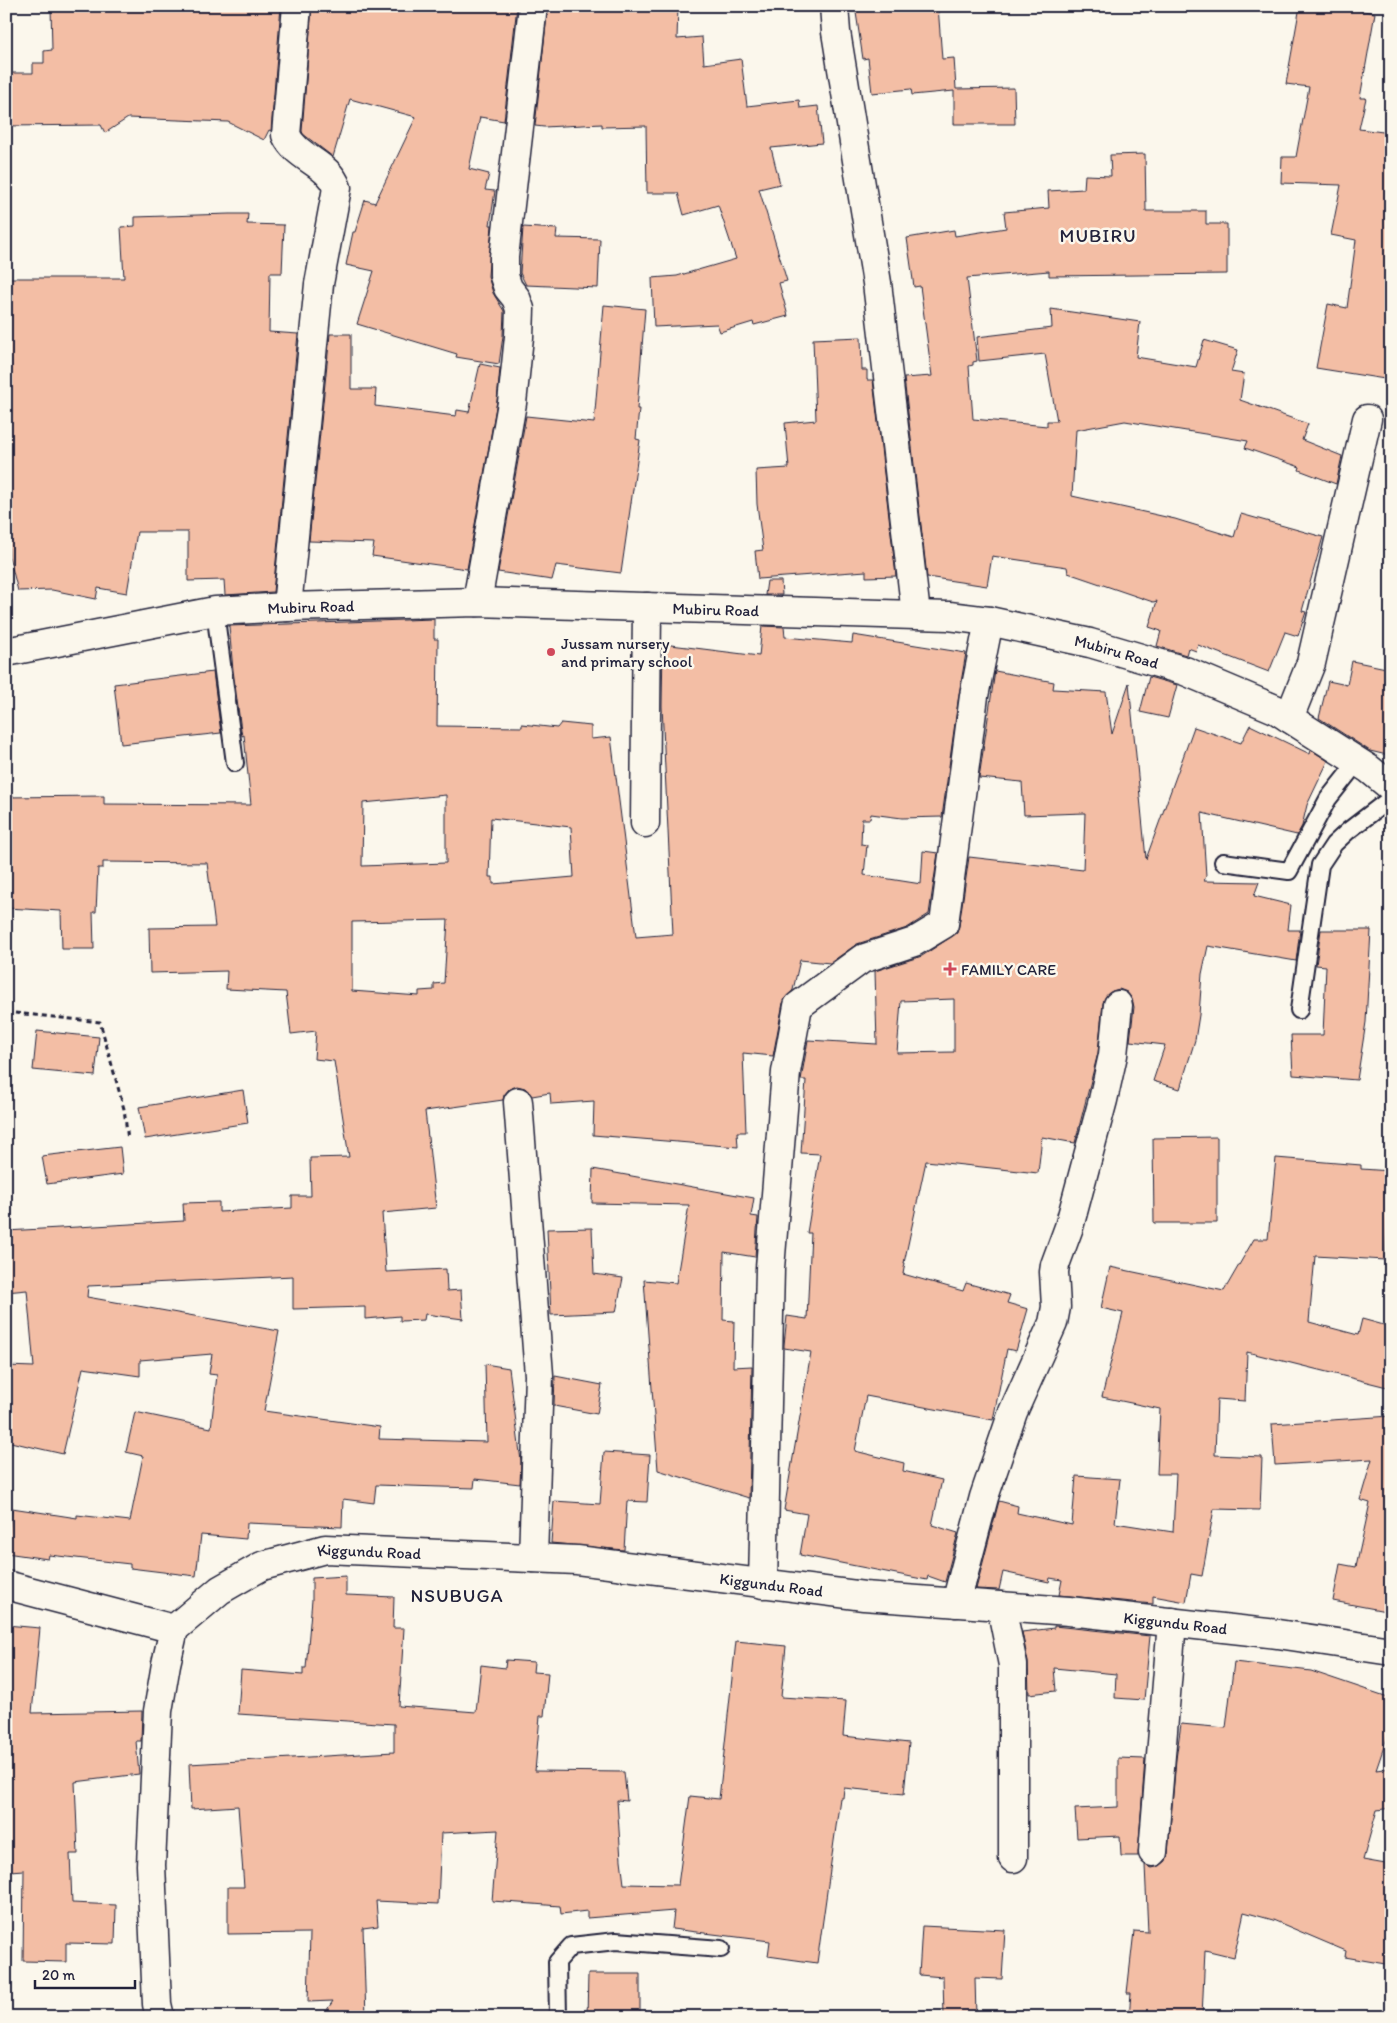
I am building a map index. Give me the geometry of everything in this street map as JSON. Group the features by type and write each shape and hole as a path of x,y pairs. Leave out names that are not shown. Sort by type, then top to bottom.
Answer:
{"street":[{"path":"287,606 319,284 337,188 334,179 292,145 286,135 297,6"},
{"path":"477,602 512,403 519,336 520,309 516,298 508,288 504,276 504,257 533,6"},
{"path":"834,6 836,32 877,283 916,614"},
{"path":"1289,718 1310,662 1367,418"},
{"name":"Mubiru Road","path":"6,652 215,612 287,606 477,602 916,614 989,621 1090,643 1185,671 1275,709 1358,761 1391,787"},
{"path":"645,823 647,607"},
{"path":"763,1584 770,1268 786,1072 798,1006 862,959 914,942 944,924 974,696 989,621"},
{"path":"956,1603 984,1497 1012,1412 1053,1323 1056,1307 1054,1272 1069,1226 1103,1100 1113,1055 1118,1005"},
{"path":"518,1102 539,1375 533,1558"},
{"name":"Kiggundu Road","path":"174,1629 220,1590 262,1566 325,1549 577,1560 864,1596 1001,1606 1172,1622 1278,1634 1391,1651"},
{"path":"6,1585 174,1629 158,1711 152,1865 157,2004 160,2017"},
{"path":"1001,1606 1013,1666 1013,1858"},
{"path":"1153,1852 1172,1622"}],"lane":[{"path":"215,612 235,763"},
{"path":"1223,862 1289,871 1328,799 1358,761"},
{"path":"1299,1010 1320,865 1334,844 1391,798"},
{"path":"558,2017 557,1962 570,1946 616,1941 721,1950"}],"path":[{"path":"6,1012 100,1022 124,1110 128,1140"}],"building":[{"path":"51,6 281,6 271,131 269,130 264,140 228,122 128,118 105,133 101,125 6,126 6,73 33,73 33,63 44,63 44,51 52,50"},
{"path":"312,6 517,6 504,121 480,117 469,169 489,174 485,190 495,191 490,225 492,225 488,276 493,293 504,311 499,364 456,357 457,354 357,324 374,271 346,265 353,232 355,232 365,200 375,203 416,117 350,99 333,157 303,134"},
{"path":"548,6 678,6 677,39 702,37 704,64 741,59 747,106 799,100 800,108 818,106 822,143 771,148 780,184 759,189 787,281 779,283 788,316 754,325 753,322 720,332 717,324 654,327 652,278 677,276 736,259 718,205 684,215 678,193 647,193 646,126 602,127 602,124 535,126"},
{"path":"855,6 938,6 942,59 954,58 956,89 1014,88 1015,124 954,124 954,91 912,95 911,89 872,93 868,58 863,59"},
{"path":"1300,6 1336,6 1375,13 1360,98 1366,98 1359,129 1391,133 1391,380 1316,368 1328,304 1347,308 1356,240 1331,235 1341,185 1281,183 1282,157 1296,157 1309,87 1286,84"},
{"path":"1145,154 1146,211 1206,211 1206,224 1227,224 1227,274 1049,276 1049,271 967,278 977,361 969,366 973,419 1047,426 1047,421 1057,421 1045,354 979,361 977,337 1052,328 1051,309 1140,322 1136,357 1196,367 1204,340 1238,350 1231,372 1244,374 1240,400 1308,424 1302,440 1342,456 1336,484 1299,470 1300,467 1245,448 1248,441 1125,421 1076,430 1072,496 1175,519 1234,537 1241,514 1323,537 1302,611 1306,612 1298,636 1285,632 1269,672 1198,645 1196,651 1188,648 1186,655 1157,646 1161,631 1149,627 1157,601 1153,602 1068,573 1067,567 992,556 987,586 927,577 904,378 932,376 920,286 914,287 907,238 954,230 955,236 1006,228 1004,212 1049,208 1048,191 1084,189 1085,175 1111,176 1110,155"},
{"path":"248,214 247,224 284,225 282,273 270,273 269,332 298,334 273,592 225,595 224,580 188,581 188,532 137,532 127,593 98,588 96,599 52,590 18,591 9,556 6,484 6,278 124,278 121,227 135,226 135,217"},
{"path":"523,227 557,229 556,238 600,239 598,288 526,285 520,273"},
{"path":"604,305 645,309 637,409 639,409 636,439 640,440 621,573 556,565 552,580 498,572 526,416 594,423"},
{"path":"330,334 351,334 351,389 376,389 375,406 456,416 457,410 469,412 480,364 500,368 497,401 467,569 372,556 374,543 309,541"},
{"path":"861,337 862,370 867,370 867,380 873,380 896,576 866,577 866,571 758,579 755,551 763,550 757,504 756,470 789,468 785,423 816,420 813,339"},
{"path":"767,581 781,581 782,595 765,595"},
{"path":"434,619 434,639 438,639 437,726 522,727 522,724 557,728 561,723 591,726 591,739 611,737 636,937 673,934 662,706 663,644 759,656 762,626 784,627 785,637 852,643 853,635 966,653 942,817 902,818 871,814 870,819 862,819 861,844 867,845 864,875 921,884 923,851 938,853 929,914 907,928 857,944 830,963 800,960 793,990 783,1003 773,1056 743,1053 746,1132 737,1132 738,1147 593,1135 594,1101 551,1104 550,1093 532,1096 525,1088 517,1086 509,1089 504,1095 503,1100 425,1111 436,1208 382,1213 386,1272 446,1269 447,1291 461,1290 463,1319 425,1314 424,1320 400,1321 400,1316 365,1319 365,1307 293,1309 293,1276 88,1286 87,1297 279,1331 264,1411 380,1427 379,1439 487,1442 485,1364 509,1368 521,1461 520,1484 475,1479 474,1488 376,1485 374,1503 343,1499 342,1527 247,1523 246,1539 201,1535 196,1576 130,1568 130,1564 49,1555 48,1559 6,1553 12,1508 77,1518 77,1515 130,1521 143,1456 126,1452 135,1412 211,1428 217,1375 209,1374 212,1354 140,1360 140,1376 83,1368 63,1454 6,1441 6,1366 34,1367 27,1290 6,1292 6,1231 184,1221 183,1203 219,1202 219,1212 292,1208 292,1196 311,1196 310,1158 349,1157 334,1061 314,1059 316,1031 291,1034 286,992 226,989 227,971 150,973 149,928 215,927 207,863 103,862 103,868 98,868 96,912 93,912 94,949 62,949 61,911 6,908 6,797 104,796 104,804 251,805 244,735 242,736 241,730 229,626","holes":["446,795 446,863 362,866 363,803","491,818 571,827 574,877 493,884 493,877 489,877","448,920 444,983 434,984 434,990 419,991 419,996 352,991 352,922"]},
{"path":"1352,661 1391,669 1391,756 1370,751 1319,718 1328,681 1347,685"},
{"path":"995,671 1054,682 1053,689 1106,692 1112,734 1129,683 1146,859 1194,727 1241,743 1250,725 1310,754 1311,750 1328,761 1307,805 1302,826 1297,835 1202,813 1206,876 1204,881 1259,882 1254,896 1291,905 1288,930 1300,930 1296,961 1208,946 1202,974 1195,1040 1180,1089 1153,1081 1165,1045 1130,1041 1134,1007 1132,999 1127,992 1119,989 1112,991 1106,996 1103,1003 1098,1053 1075,1143 1042,1137 1038,1173 926,1161 903,1274 963,1291 966,1283 1010,1295 1007,1303 1028,1309 1016,1351 1007,1349 993,1420 866,1396 855,1451 904,1463 903,1471 942,1480 932,1525 958,1533 945,1582 928,1576 927,1580 800,1555 807,1514 784,1510 811,1352 784,1348 784,1345 787,1316 807,1319 811,1233 807,1233 820,1154 801,1153 806,1080 801,1080 808,1040 877,1044 875,971 922,956 957,933 969,857 1083,870 1085,813 1024,815 1022,782 979,778","holes":["954,999 954,1052 897,1053 901,1001"]},
{"path":"213,672 221,733 121,744 114,684"},
{"path":"1149,677 1177,685 1168,718 1140,712"},
{"path":"1321,930 1371,930 1366,1022 1357,1080 1293,1075 1291,1035 1323,1035 1326,966 1316,965"},
{"path":"37,1031 99,1037 95,1076 33,1070"},
{"path":"243,1090 248,1123 145,1139 139,1107"},
{"path":"1217,1137 1217,1223 1154,1223 1153,1138"},
{"path":"120,1147 123,1174 47,1184 42,1156"},
{"path":"1276,1158 1361,1165 1361,1169 1391,1171 1391,1210 1388,1210 1385,1260 1315,1256 1309,1322 1358,1335 1362,1319 1391,1327 1391,1388 1247,1352 1245,1401 1217,1399 1215,1455 1262,1457 1260,1510 1214,1509 1202,1576 1191,1574 1186,1602 1153,1596 1153,1604 1059,1595 1062,1580 1050,1578 1049,1582 1003,1572 999,1590 976,1589 999,1501 1018,1506 1017,1513 1072,1525 1076,1476 1120,1479 1115,1523 1173,1532 1176,1474 1157,1474 1160,1409 1102,1397 1123,1313 1101,1308 1110,1267 1224,1291 1254,1239 1268,1239"},
{"path":"593,1169 754,1198 751,1216 758,1217 755,1257 724,1252 723,1320 734,1321 733,1367 752,1366 749,1498 658,1470 644,1280 676,1283 689,1205 592,1203"},
{"path":"592,1228 594,1274 623,1278 616,1312 551,1315 547,1229"},
{"path":"555,1376 602,1385 597,1414 554,1406"},
{"path":"1391,1416 1391,1612 1333,1601 1340,1564 1356,1567 1370,1503 1360,1500 1372,1459 1275,1465 1272,1424"},
{"path":"604,1452 650,1455 647,1502 627,1501 624,1550 551,1543 554,1501 600,1504"},
{"path":"346,1576 346,1595 394,1597 393,1628 404,1628 399,1706 476,1712 481,1665 505,1668 506,1660 534,1662 533,1672 548,1673 544,1716 540,1716 535,1771 624,1772 627,1801 617,1800 624,1884 678,1885 690,1796 719,1799 736,1641 786,1646 781,1697 846,1701 843,1736 909,1743 904,1794 844,1788 843,1798 840,1798 817,1963 768,1956 770,1941 672,1929 674,1911 587,1918 587,1911 561,1914 560,1906 492,1901 498,1830 441,1833 438,1904 376,1901 378,1926 363,1928 366,2017 322,2017 333,2001 308,2002 310,1933 228,1934 228,1887 244,1887 238,1806 191,1809 189,1764 394,1752 394,1724 238,1714 241,1670 303,1675 303,1668 306,1668 312,1578"},
{"path":"6,1625 40,1628 32,1713 142,1711 141,1741 136,1741 139,1774 75,1782 78,1854 70,1854 72,1903 116,1905 115,1944 66,1943 66,1962 23,1961 24,1870 9,1871 6,1785"},
{"path":"1054,1626 1150,1636 1144,1700 1115,1698 1116,1674 1054,1668 1056,1691 1029,1694 1028,1662 1022,1632 1054,1628"},
{"path":"1234,1662 1311,1671 1391,1698 1391,1726 1376,1770 1391,1768 1391,1808 1377,1810 1363,1860 1391,1865 1391,1965 1345,1957 1346,1951 1273,1920 1244,1912 1234,1957 1205,1950 1202,2017 1129,2017 1131,1993 1127,1993 1134,1931 1148,1932 1145,1865 1152,1868 1160,1866 1166,1861 1168,1854 1181,1724 1226,1728"},
{"path":"1118,1758 1145,1759 1138,1856 1121,1856 1120,1836 1077,1838 1075,1809 1118,1807"},
{"path":"922,1926 1005,1930 1002,1979 975,1978 976,2017 944,2017 943,1977 919,1975"},
{"path":"588,1974 640,1974 640,2017 587,2017"}],"place":[{"name":"Jussam nursery and primary school","path":"551,652"},
{"name":"FAMILY CARE","path":"950,969"}],"district":[{"name":"MUBIRU","path":"1098,235"},
{"name":"NSUBUGA","path":"457,1595"}]}
